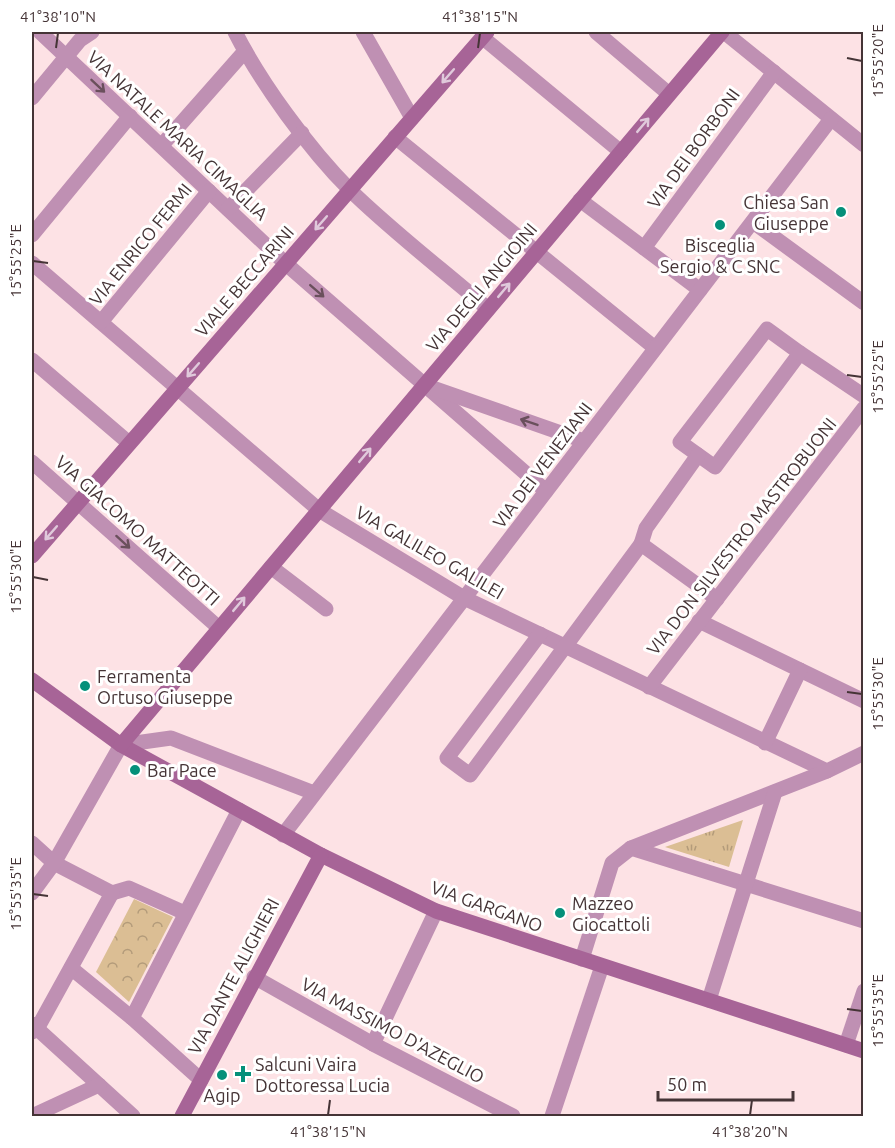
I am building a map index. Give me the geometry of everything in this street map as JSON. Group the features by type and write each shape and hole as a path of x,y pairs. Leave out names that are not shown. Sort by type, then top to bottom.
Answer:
{"street":[{"name":"VIA NATALE MARIA CIMAGLIA","path":"40,32 285,263 546,491"},
{"path":"32,98 66,56 92,32"},
{"path":"235,32 245,51 302,132 350,189 488,309"},
{"path":"363,32 412,118"},
{"path":"596,32 669,94"},
{"path":"723,32 864,145"},
{"name":"VIA DEGLI ANGIOINI","path":"121,746 723,32"},
{"path":"484,34 621,152"},
{"name":"VIALE BECCARINI","path":"32,556 484,34"},
{"path":"162,145 245,51"},
{"name":"VIA DEI BORBONI","path":"644,248 774,72"},
{"path":"32,235 130,116"},
{"name":"VIA DEI VENEZIANI","path":"283,835 831,119"},
{"path":"228,209 302,132"},
{"path":"395,137 655,348"},
{"name":"VIA ENRICO FERMI","path":"101,322 209,191"},
{"path":"580,200 700,290"},
{"path":"753,222 864,303"},
{"name":"VIA GALILEO GALILEI","path":"32,263 319,510 464,598 827,771"},
{"path":"800,352 715,467 680,442 767,328 864,396"},
{"path":"32,360 129,443"},
{"name":"VIA NATALE MARIA CIMAGLIA","path":"424,386 584,441"},
{"name":"VIA DON SILVESTRO MASTROBUONI","path":"650,687 864,408"},
{"path":"540,634 447,758 470,776 641,544 646,528 698,455"},
{"name":"VIA GIACOMO MATTEOTTI","path":"32,462 219,628"},
{"path":"641,544 717,599"},
{"path":"270,567 326,609"},
{"path":"699,621 864,701"},
{"path":"765,743 800,670"},
{"name":"VIA GARGANO","path":"32,680 121,746 321,855 436,911 864,1051"},
{"path":"32,893 54,863 121,746 171,738 315,793"},
{"path":"582,959 612,863 632,848 827,771 864,753"},
{"path":"709,1000 775,792"},
{"path":"132,1018 239,810"},
{"path":"32,843 54,863 112,893 129,888 185,913"},
{"path":"632,848 864,921"},
{"name":"VIA DANTE ALIGHIERI","path":"182,1116 321,855"},
{"path":"112,893 71,968 33,1028 133,1116"},
{"path":"374,1044 436,911"},
{"path":"552,1116 602,966"},
{"path":"71,968 132,1018 201,1080"},
{"name":"VIA MASSIMO D'AZEGLIO","path":"254,977 374,1044 513,1116"},
{"path":"846,1045 864,991"},
{"path":"32,1116 99,1085"}],"green space":[{"path":"743,820 729,867 665,847"},
{"path":"134,899 173,917 129,1002 96,972"}],"place":[{"name":"Chiesa San Giuseppe","path":"841,212"},
{"name":"Bisceglia Sergio & C SNC","path":"720,225"},
{"name":"Ferramenta Ortuso Giuseppe","path":"85,686"},
{"name":"Bar Pace","path":"135,770"},
{"name":"Mazzeo Giocattoli","path":"560,913"},
{"name":"Salcuni Vaira Dottoressa Lucia","path":"243,1074"},
{"name":"Agip","path":"222,1075"}]}
